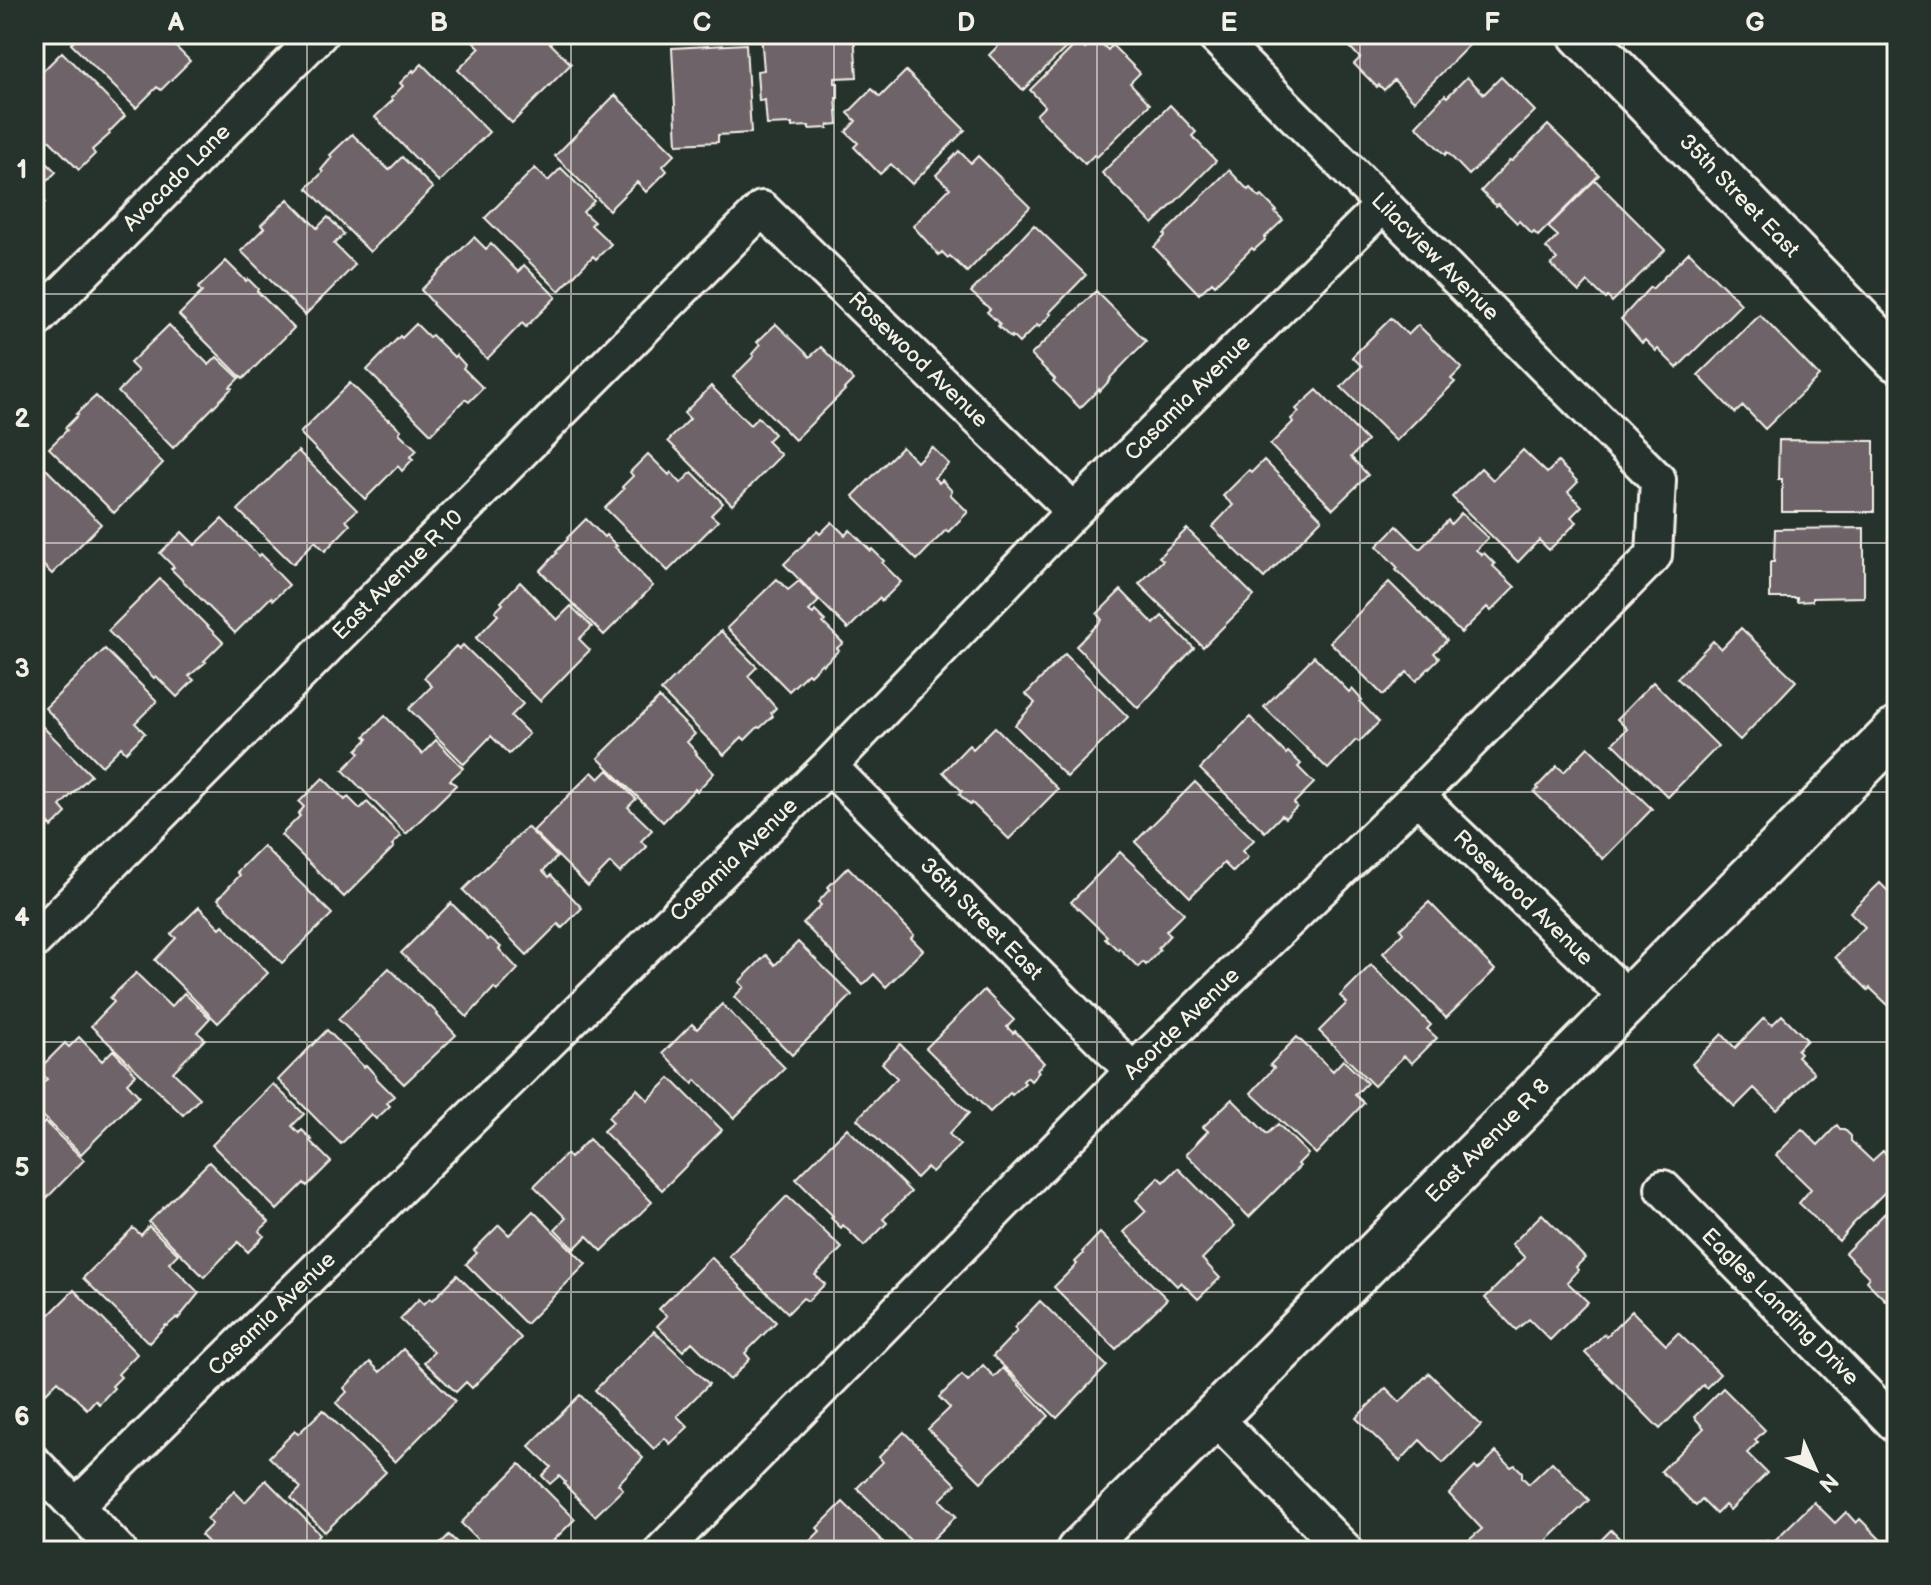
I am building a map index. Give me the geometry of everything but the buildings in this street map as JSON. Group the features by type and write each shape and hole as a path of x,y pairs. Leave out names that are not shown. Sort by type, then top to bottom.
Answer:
{"street":[{"name":"Avocado Lane","path":"34,322 320,34"},
{"name":"Lilacview Avenue","path":"1213,34 1658,480"},
{"name":"35th Street East","path":"1581,34 1897,359"},
{"name":"Casamia Avenue","path":"76,1506 829,766 1074,511 1383,205"},
{"name":"Rosewood Avenue","path":"762,209 1074,511"},
{"name":"East Avenue R 10","path":"34,941 762,209"},
{"name":"Acorde Avenue","path":"662,1551 1133,1071 1417,796 1654,555 1658,480"},
{"name":"East Avenue R 8","path":"1079,1551 1897,730"},
{"name":"36th Street East","path":"829,766 1133,1071"},
{"name":"Rosewood Avenue","path":"1417,796 1629,999"},
{"name":"Eagles Landing Drive","path":"1663,1188 1897,1426"},
{"path":"1214,1417 1346,1551"},
{"path":"34,1463 119,1551"}]}
